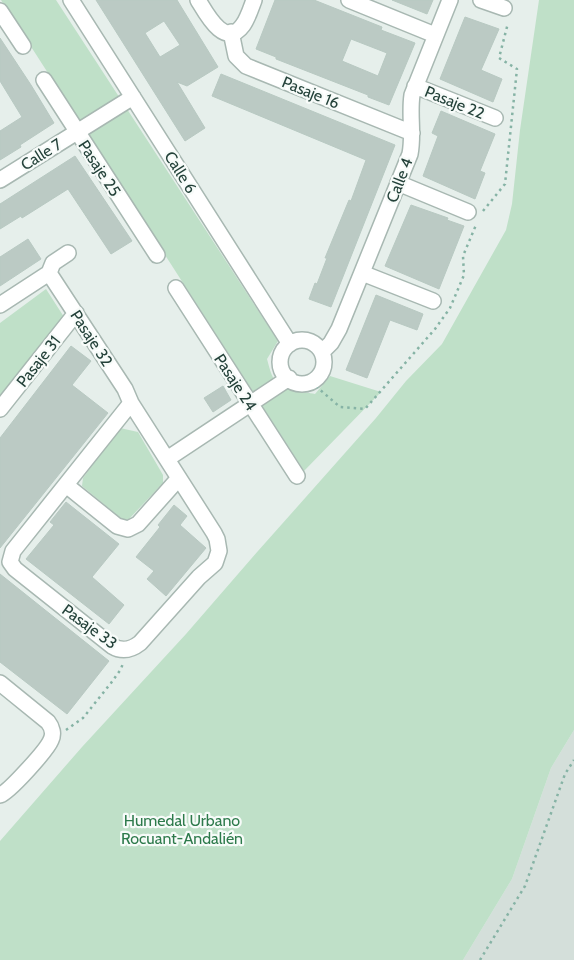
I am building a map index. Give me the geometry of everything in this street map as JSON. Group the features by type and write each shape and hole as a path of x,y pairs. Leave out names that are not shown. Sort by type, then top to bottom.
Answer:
{"street":[{"name":"Calle 6","path":"71,0 290,344"},
{"path":"198,0 218,29 226,32 235,31 243,26 254,0"},
{"path":"349,0 435,35"},
{"name":"Calle 4","path":"322,352 336,336 410,154 412,133 410,105 415,86 450,0"},
{"path":"482,0 506,15"},
{"path":"0,11 23,46"},
{"name":"Pasaje 16","path":"231,32 236,56 246,66 412,133"},
{"name":"Pasaje 25","path":"44,80 157,255"},
{"name":"Pasaje 22","path":"415,86 495,118"},
{"name":"Calle 7","path":"0,180 133,97"},
{"path":"398,184 474,218"},
{"path":"0,305 49,273 53,263 68,253"},
{"name":"Pasaje 32","path":"49,273 125,389 132,403"},
{"path":"362,273 433,301"},
{"name":"Pasaje 24","path":"176,288 297,476"},
{"name":"Pasaje 31","path":"0,409 76,313"},
{"path":"299,340 308,341 316,345 322,352 324,367 319,376 310,382 302,383 284,374 281,364 283,352 290,344 299,340"},
{"path":"167,459 289,378"},
{"path":"66,484 117,526 128,529 138,524 179,478 132,403"},
{"name":"Pasaje 33","path":"132,403 5,561 112,646 126,650 131,649 140,643 199,577 212,567 219,551 217,539 179,478"},
{"path":"0,683 48,722 52,730 51,742 48,746 9,790 0,796"}],"path":[{"path":"310,382 340,407 365,409 435,329 450,308 464,275 463,256 474,218 505,184 516,68 500,58 506,15"},
{"path":"52,730 66,731 82,718 121,669 126,650"},
{"path":"480,960 525,886 565,774 574,760"}],"shaded area":[{"path":"574,730 574,960 463,960 512,879 551,768"}],"green space":[{"path":"1,0 56,0 278,341 267,359 271,374 276,382 289,388 315,394 330,376 381,392 304,471"},
{"name":"Humedal Urbano Rocuant-Andalién","path":"539,0 574,0 574,730 551,768 512,879 463,960 0,960 0,841 82,747 186,634 376,418 406,381 442,344 506,230 512,204 520,130"},
{"path":"46,289 64,317 0,400 0,323"},
{"path":"120,428 138,432 163,475 163,483 129,519 123,520 82,486 83,478"}],"building":[{"path":"96,0 177,0 218,67 187,86 177,82 205,128 185,141","holes":["164,21 180,45 160,57 145,33"]},
{"path":"275,0 314,0 382,27 381,30 415,43 389,105 256,49","holes":["351,39 387,53 378,76 342,61"]},
{"path":"392,0 433,0 427,14"},
{"path":"465,17 499,29 481,70 502,79 493,102 440,79"},
{"path":"0,38 54,123 0,160 0,131 22,117 0,81"},
{"path":"221,74 395,145 331,307 309,299 315,283 317,284 327,258 325,258 349,200 351,201 366,160 212,96"},
{"path":"441,111 495,134 480,171 485,173 475,199 423,176 438,136 432,133"},
{"path":"75,156 132,241 111,254 68,189 22,218 21,216 0,229 0,204"},
{"path":"411,205 448,218 447,220 464,226 439,289 385,266"},
{"path":"28,239 41,259 0,286 0,257"},
{"path":"376,295 423,314 417,330 390,320 367,378 346,370"},
{"path":"71,346 91,361 72,385 108,413 0,548 0,438"},
{"path":"223,386 231,400 213,412 204,398"},
{"path":"66,502 119,544 92,577 124,605 109,624 26,559 54,525 50,522"},
{"path":"174,505 187,516 180,525 206,548 166,596 147,579 154,571 136,557 160,527 158,525"},
{"path":"0,574 109,661 67,714 0,662"}]}
